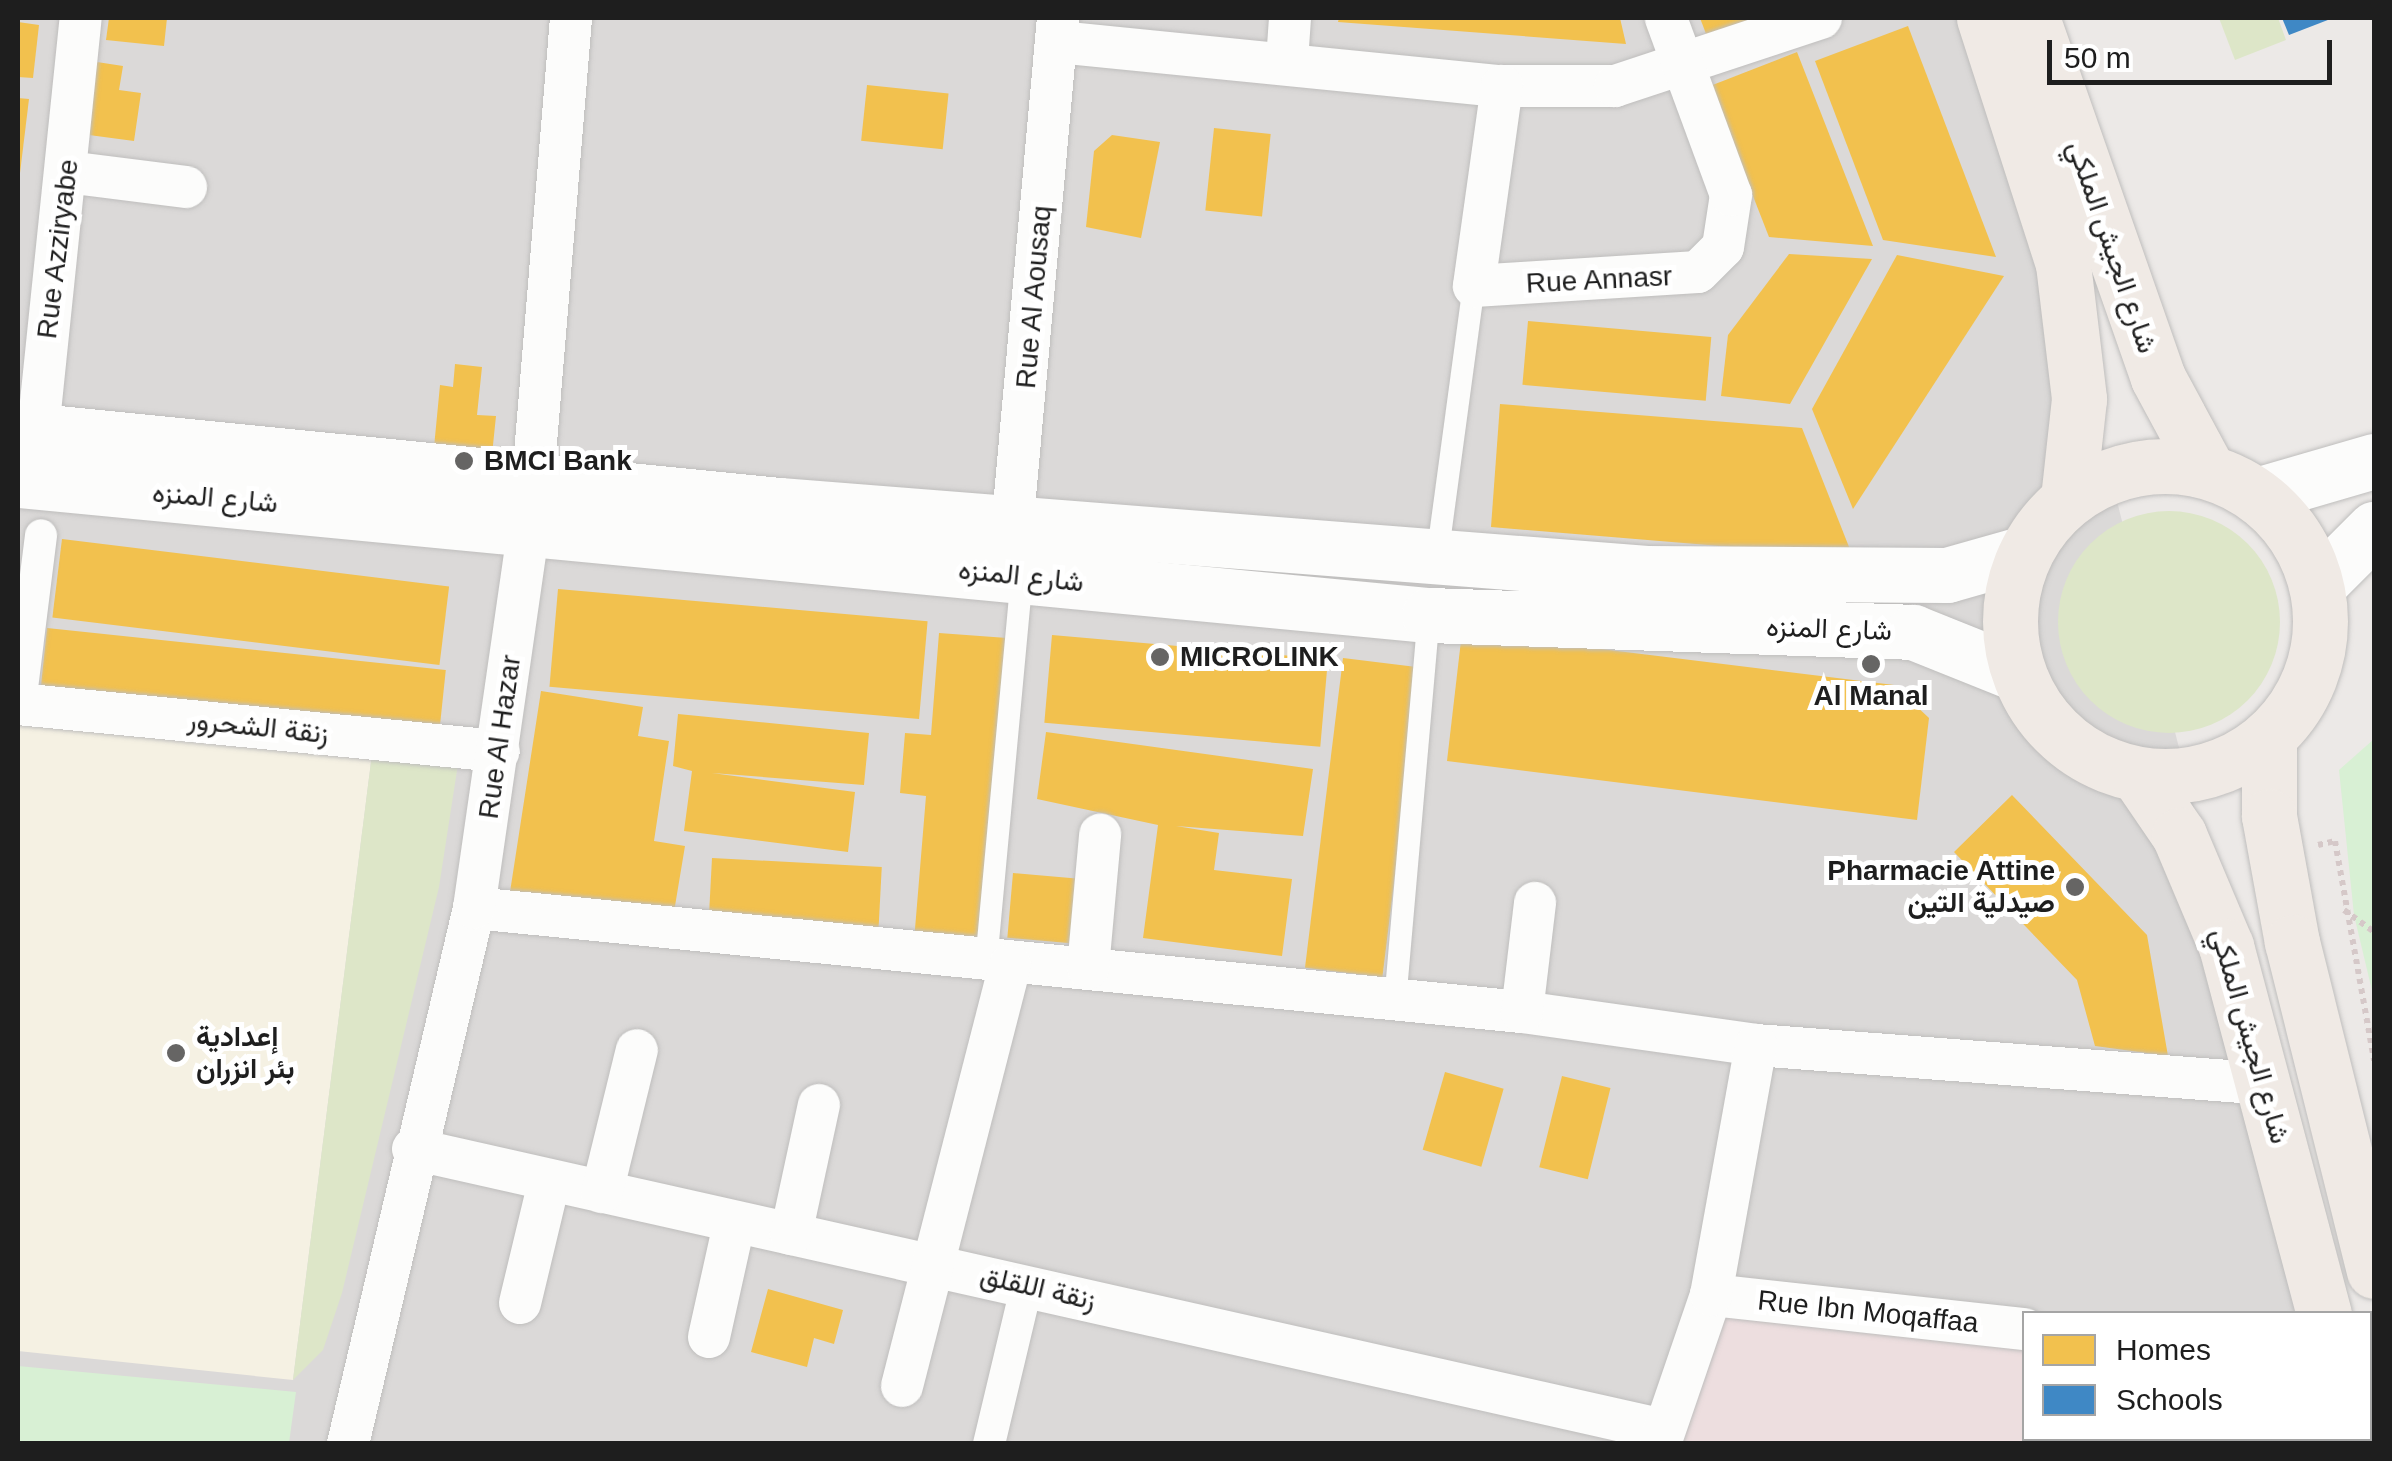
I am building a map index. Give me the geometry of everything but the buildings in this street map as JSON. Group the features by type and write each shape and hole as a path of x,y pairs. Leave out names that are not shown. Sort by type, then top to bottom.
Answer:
{"main road":[{"name":"شارع الجيش الملكي","path":"1984,18 2063,264 2079,399 2068,498"},
{"name":"شارع الجيش الملكي","path":"2032,18 2158,378 2208,471"},
{"path":"2159,465 2208,471 2256,495 2284,520 2317,586 2320,641 2309,676 2270,738 2230,764 2185,776 2138,775 2087,756 2045,721 2018,674 2009,613 2024,553 2068,498 2111,474 2159,465"},
{"path":"2270,738 2276,858 2374,1271"},
{"name":"شارع الجيش الملكي","path":"2138,775 2202,879 2268,1084 2323,1311"}],"street":[{"name":"Rue Azziryabe","path":"26,455 68,172 81,18"},
{"name":"Rue Al Hazar","path":"348,1444 414,1149 474,908 530,507 571,18"},
{"path":"1287,61 1290,18"},
{"name":"Rue Annasr","path":"1474,286 1667,278 1714,262 1731,195 1666,18"},
{"path":"1058,30 1502,86 1634,84 1820,18"},
{"name":"Rue Al Aousaq","path":"1022,576 1013,518 1058,30"},
{"path":"1474,286 1502,86"},
{"path":"68,172 186,187"},
{"name":"شارع المنزه","path":"26,455 530,507 1022,576 1429,615 1913,632 1968,647 2018,674"},
{"path":"2256,495 2374,462"},
{"name":"شارع المنزه","path":"530,507 1013,518 1437,558 1646,573 1947,575 2024,553"},
{"path":"2317,586 2374,529"},
{"path":"19,704 41,535"},
{"name":"زنقة الشحرور","path":"19,704 498,751"},
{"path":"1088,968 1100,835"},
{"path":"1522,1012 1535,902"},
{"path":"474,908 998,964 1088,968 1522,1012 1756,1044 2268,1084"},
{"path":"902,1386 934,1264 998,964"},
{"path":"1662,1437 1711,1294 1756,1044"},
{"path":"602,1192 637,1050"},
{"path":"791,1234 819,1106"},
{"name":"زنقة اللقلق","path":"414,1149 734,1224 1026,1285 1662,1437"},
{"path":"520,1304 549,1182"},
{"path":"709,1337 734,1224"},
{"path":"988,1444 1026,1285"},
{"name":"Rue Ibn Moqaffaa","path":"1711,1294 2022,1329"}],"lane":[{"path":"1437,558 1474,286"},
{"path":"998,964 1022,576"},
{"path":"1395,1002 1429,615"}],"path":[{"path":"2276,858 2335,840 2344,910 2374,1061"},
{"path":"2344,910 2374,932"}],"shaded area":[{"path":"18,18 1984,18 2022,123 2320,1311 2022,1311 2022,1441 2350,1443 18,1443"},
{"name":"إعدادية بئر انزران","path":"18,719 372,754 293,1380 18,1351"},
{"path":"1699,1308 2022,1341 2022,1441 2316,1443 1668,1444"}],"green space":[{"path":"2219,18 2278,18 2286,40 2235,60"},
{"path":"2169,511 2212,519 2248,543 2272,579 2280,622 2272,665 2248,701 2212,725 2169,733 2126,725 2090,701 2066,665 2058,622 2066,579 2090,543 2126,519"},
{"path":"2374,739 2374,999 2354,915 2339,770"},
{"path":"372,754 458,764 439,887 342,1293 323,1350 293,1380"},
{"path":"18,1366 296,1392 289,1443 18,1443"}],"place":[{"name":"BMCI Bank","path":"464,461"},
{"name":"MICROLINK","path":"1160,657"},
{"name":"Al Manal","path":"1871,664"},
{"name":"Pharmacie Attine صيدلية التين","path":"2075,887"},
{"name":"إعدادية بئر انزران","path":"176,1053"}]}
